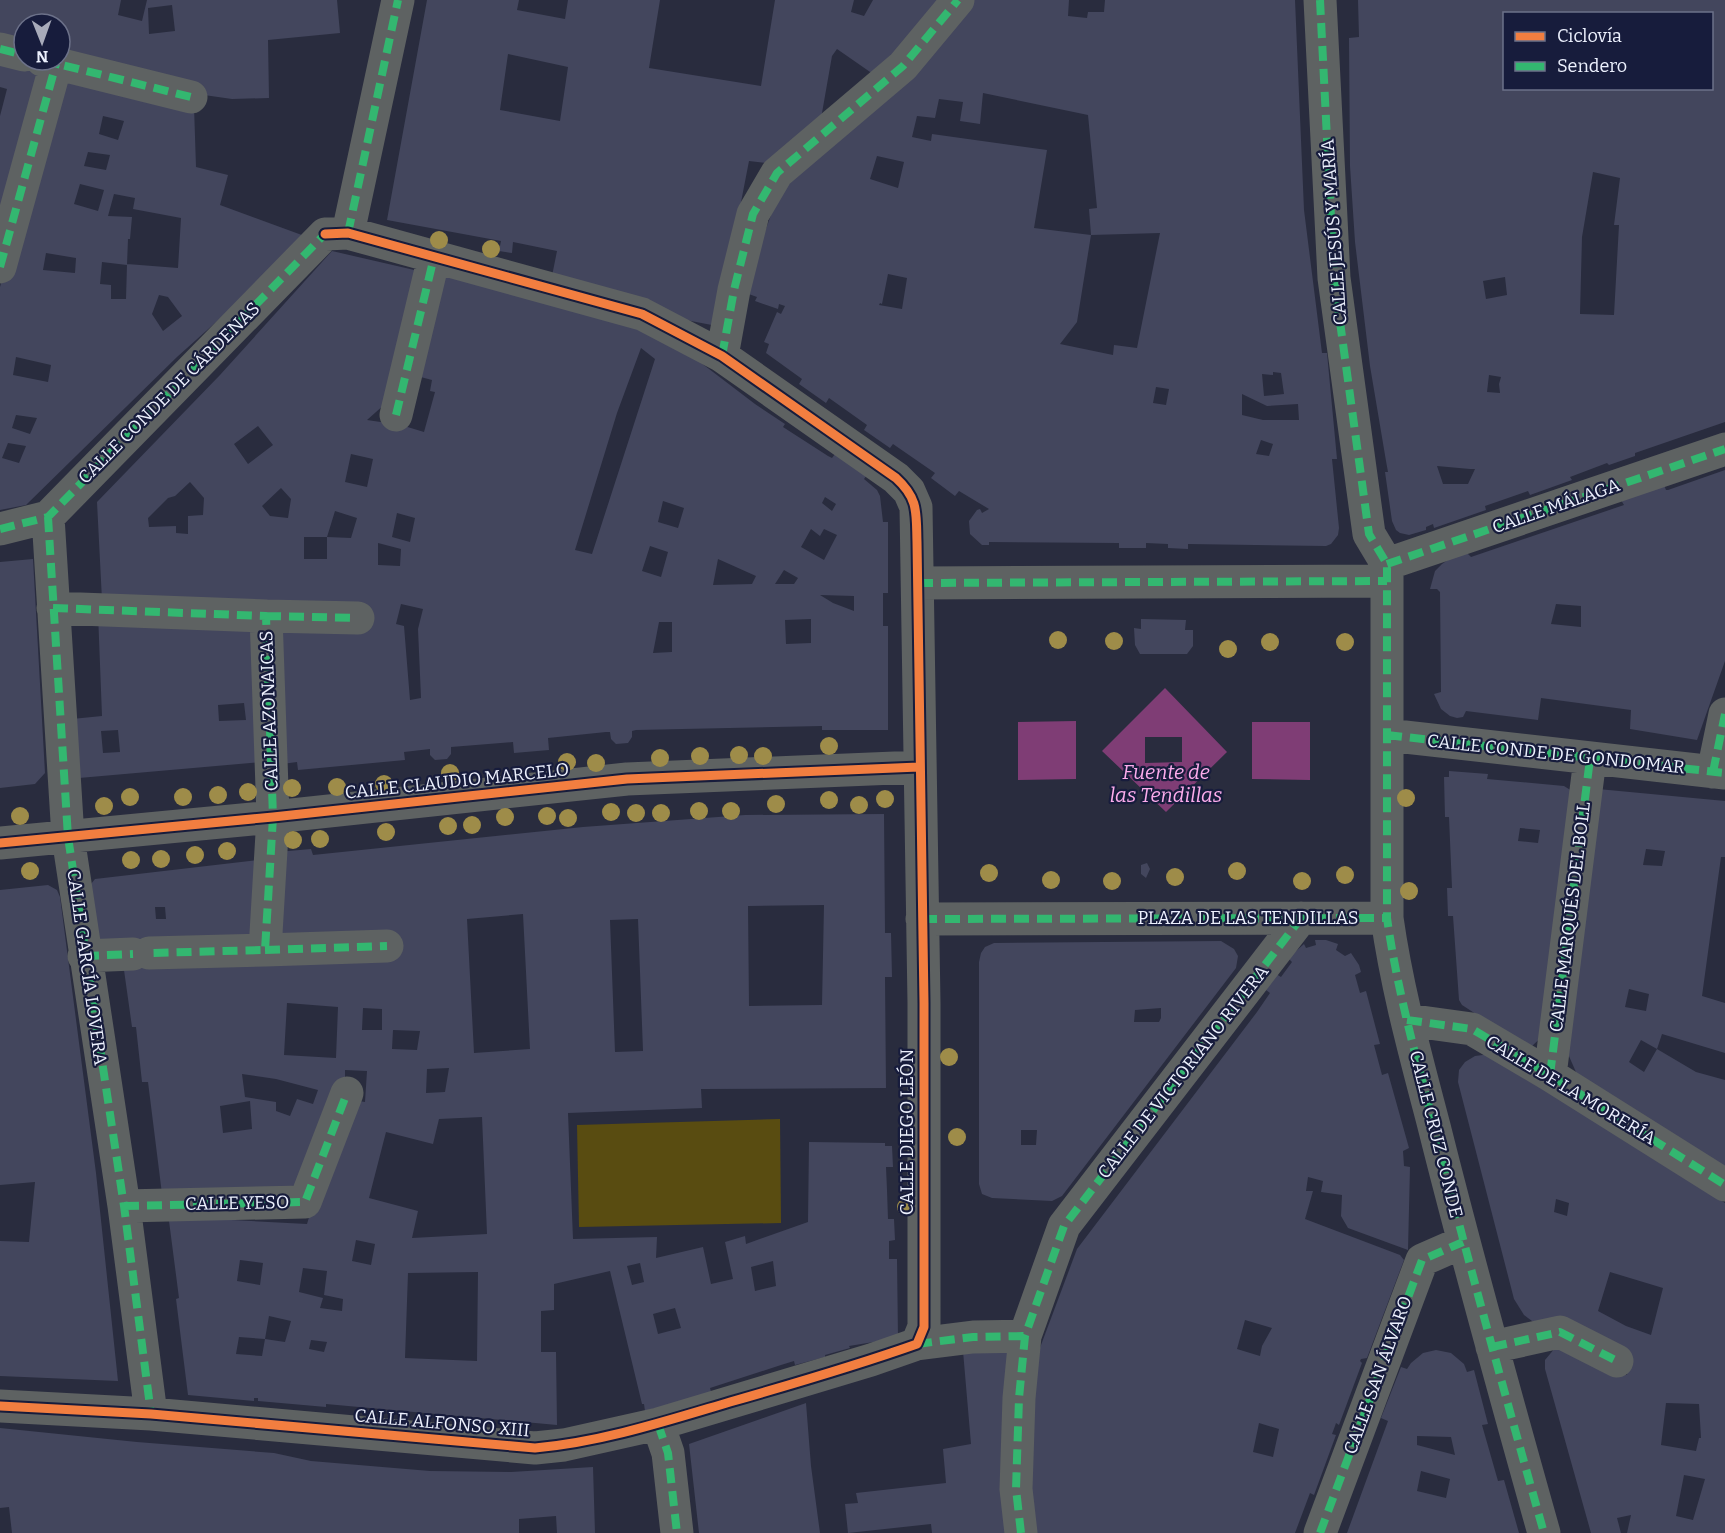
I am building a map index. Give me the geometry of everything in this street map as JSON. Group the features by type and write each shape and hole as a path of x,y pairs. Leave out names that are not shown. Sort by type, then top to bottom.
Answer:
{"street":[{"path":"398,0 337,234 434,257 642,315 722,356 896,478 909,491 916,507 922,919"},
{"path":"722,356 734,290 753,213 777,173 903,66 958,0"},
{"name":"CALLE JESÚS Y MARÍA","path":"1320,0 1334,278 1369,534 1387,572"},
{"path":"72,68 191,98"},
{"path":"0,267 47,72"},
{"name":"CALLE CONDE DE CÁRDENAS","path":"48,517 337,234"},
{"path":"396,415 434,257"},
{"name":"CALLE MÁLAGA","path":"1387,572 1725,449"},
{"path":"0,529 48,517"},
{"name":"CALLE GARCÍA LOVERA","path":"48,517 68,837 84,956 124,1206 151,1414"},
{"path":"918,583 1387,572 1387,918"},
{"name":"CALLE AZONAICAS","path":"53,608 358,618"},
{"name":"CALLE AZONAICAS","path":"265,950 273,818 266,616"},
{"path":"1719,773 1725,714"},
{"name":"CALLE CONDE DE GONDOMAR","path":"1387,735 1719,773"},
{"name":"CALLE MARQUÉS DEL BOLL","path":"1550,1075 1590,759"},
{"name":"CALLE CLAUDIO MARCELO","path":"0,843 273,818 627,779 919,767"},
{"name":"CALLE DE VICTORIANO RIVERA","path":"1021,1533 1016,1489 1019,1398 1025,1336 1064,1226 1301,918"},
{"name":"PLAZA DE LAS TENDILLAS","path":"922,919 1387,918"},
{"name":"CALLE CRUZ CONDE","path":"1387,918 1392,953 1407,1020 1463,1242 1544,1533"},
{"name":"CALLE DIEGO LEÓN","path":"917,1344 924,1327 922,919"},
{"path":"84,956 387,946"},
{"name":"CALLE DE LA MORERÍA","path":"1407,1020 1472,1029 1725,1185"},
{"name":"CALLE YESO","path":"124,1206 305,1202 347,1093"},
{"name":"CALLE SAN ÁLVARO","path":"1320,1533 1422,1260 1463,1242"},
{"path":"1492,1347 1560,1332 1617,1360"},
{"name":"CALLE ALFONSO XIII","path":"0,1406 151,1414 535,1448 564,1445 658,1424 917,1344 973,1337 1025,1336"},
{"path":"658,1424 668,1453 677,1533"}],"shaded area":[{"path":"780,1119 781,1223 579,1227 577,1125"}],"water":[{"name":"Fuente de las Tendillas","path":"1165,688 1227,752 1166,812 1102,751","holes":["1145,737 1182,737 1182,762 1145,763"]},
{"path":"1076,721 1076,779 1018,780 1018,722"},
{"path":"1252,722 1310,722 1310,780 1252,779"}],"building":[{"path":"0,0 121,0 118,15 142,21 147,0 337,0 340,33 268,40 269,98 232,99 197,94 72,64 72,12 12,12 12,49 0,46","holes":["172,5 175,31 149,34 148,8"]},
{"path":"427,0 519,0 517,10 565,19 568,0 660,0 649,68 761,86 775,0 854,0 851,12 864,16 873,0 946,0 873,74 837,49 832,56 819,130 776,164 749,161 717,326 644,312 550,286 557,251 513,242 512,253 499,251 501,241 387,220","holes":["508,54 568,67 560,121 500,110"]},
{"path":"974,0 1069,0 1068,16 1087,18 1088,12 1104,12 1105,0 1295,0 1304,210 1322,353 1327,353 1337,459 1332,459 1338,535 1331,544 1326,546 1188,544 1188,549 1168,548 1168,544 1146,543 1146,548 1119,548 1119,543 989,542 989,545 982,545 970,534 969,521 977,510 980,509 982,513 989,509 959,491 955,496 931,478 935,473 893,444 890,448 864,430 867,425 829,398 826,403 799,384 802,379 766,353 769,344 764,342 777,312 781,314 785,306 779,304 778,309 755,301 757,297 743,292 779,193","holes":["983,93 1088,115 1097,208 1089,209 1091,235 1034,228 1047,150 932,134 931,141 912,137 917,116 935,118 939,99 963,102 960,121 980,124","877,156 904,162 898,188 870,179","1160,233 1137,348 1114,345 1113,355 1060,344 1077,322 1091,235","888,274 907,278 902,309 879,305 882,304","1281,373 1284,394 1264,396 1262,374","1156,387 1169,389 1166,405 1153,403","1242,394 1267,406 1298,404 1299,420 1263,420 1242,415","1261,440 1273,444 1269,456 1256,454"]},
{"path":"1358,0 1725,0 1725,422 1635,453 1635,456 1609,465 1607,463 1570,477 1572,480 1530,495 1528,491 1485,506 1486,510 1434,528 1433,524 1426,527 1426,530 1409,535 1396,530 1392,521 1385,472 1388,472 1370,366 1355,242 1350,166 1349,38 1359,37","holes":["1593,172 1620,178 1614,225 1619,225 1614,315 1580,314 1582,237","1505,277 1507,295 1486,299 1483,281","1489,375 1501,377 1500,393 1487,392","1437,466 1475,469 1468,484 1443,484"]},
{"path":"0,51 12,54 12,72 46,72 0,238 0,116 7,89 0,87"},
{"path":"62,72 72,72 194,106 196,167 228,175 220,205 310,238 177,357 26,505 0,510 0,287","holes":["103,116 124,121 118,140 99,134","88,152 110,155 106,170 84,166","80,184 104,190 98,211 74,204","114,194 135,198 133,209 181,218 178,268 127,264 132,217 108,216","46,253 76,258 75,273 43,270","102,262 127,265 126,299 111,299 111,285 100,284","159,295 168,297 182,316 163,331 152,314","16,357 51,365 48,382 13,375","16,415 37,418 30,434 12,428","8,443 26,446 19,463 2,458"]},
{"path":"332,251 423,272 394,396 367,420 401,425 424,432 435,392 430,391 432,380 413,375 439,272 650,324 785,424 783,427 828,456 832,458 835,454 867,475 864,479 877,490 880,496 883,522 888,522 888,593 883,593 883,626 888,626 888,730 822,730 822,726 636,730 632,731 632,737 628,743 616,744 611,739 610,732 606,732 548,738 549,750 514,753 513,742 451,747 451,754 447,759 435,760 430,755 430,749 404,752 405,760 298,770 297,762 282,764 276,627 102,600 97,502 220,375","holes":["641,348 655,359 592,554 575,550 617,413","258,426 273,445 248,464 234,444","351,454 373,459 367,487 345,482","190,482 204,498 203,515 188,516 188,534 176,533 176,526 149,527 148,518 168,498 175,496","281,488 291,499 288,518 270,516 262,506","825,497 836,504 832,511 822,503","663,501 684,508 678,528 658,522","335,511 357,518 351,538 327,537","397,513 415,518 410,542 392,537","811,529 820,536 824,529 837,535 824,560 801,547","304,537 327,537 327,559 304,559","378,543 401,549 400,566 378,565","650,546 668,552 661,577 642,571","718,559 756,576 752,584 713,585","784,570 798,578 794,584 775,584","820,595 854,596 854,611","401,604 423,609 418,629 421,698 410,700 404,626 396,624","811,619 811,643 786,644 785,620","659,622 672,622 672,652 653,653"]},
{"path":"1725,470 1725,661 1697,740 1630,729 1631,710 1541,698 1538,720 1466,711 1463,717 1457,718 1441,709 1434,694 1441,692 1440,592 1437,589 1430,589 1435,571 1442,564 1458,553 1467,553 1471,557 1624,505 1621,500 1664,485 1668,490","holes":["1556,604 1581,606 1581,627 1551,624"]},
{"path":"33,559 45,773 35,784 0,788 0,562"},
{"path":"98,613 260,625 261,762 79,778 72,719 102,716","holes":["244,703 246,720 219,721 218,705","118,730 120,752 103,753 101,731"]},
{"path":"1141,619 1186,620 1185,630 1193,630 1193,646 1187,654 1140,654 1135,645 1134,628 1141,629"},
{"path":"1449,771 1488,774 1487,779 1564,786 1572,791 1548,1031 1532,1046 1479,1016 1462,1005 1459,1000 1453,916 1448,916 1447,888 1452,888 1449,817 1445,817 1444,777 1449,777","holes":["1520,828 1540,830 1538,843 1518,841"]},
{"path":"1598,789 1725,801 1725,857 1721,857 1702,996 1725,1003 1725,1053 1662,1034 1657,1049 1696,1072 1725,1080 1725,1173 1579,1079 1565,1047","holes":["1646,849 1665,851 1662,866 1643,865","1629,989 1649,994 1646,1011 1625,1007","1641,1040 1657,1049 1644,1072 1629,1062"]},
{"path":"884,814 885,933 891,933 892,977 885,977 886,1088 701,1089 702,1108 568,1113 573,1239 657,1237 656,1258 703,1247 711,1284 733,1279 725,1242 745,1236 746,1244 808,1222 809,1142 885,1143 885,1146 892,1146 893,1167 886,1167 888,1219 894,1219 895,1240 889,1241 889,1259 897,1259 898,1338 849,1346 850,1348 825,1355 825,1357 795,1365 794,1361 710,1388 712,1395 645,1411 610,1271 554,1284 554,1310 541,1311 541,1352 556,1352 557,1425 326,1404 326,1407 258,1401 258,1398 254,1398 254,1401 188,1395 169,1221 174,1217 307,1224 331,1143 352,1100 365,1102 367,1071 345,1070 345,1089 308,1185 162,1194 148,1082 142,1082 136,1027 132,1027 123,963 274,942 277,852 311,849 313,855 583,827 745,815","holes":["824,905 822,1005 749,1006 748,906","523,914 530,1049 474,1053 467,919","638,919 643,1051 615,1052 610,920","287,1003 338,1007 336,1058 284,1055","363,1008 382,1009 382,1030 362,1030","393,1030 420,1031 417,1050 392,1049","449,1068 445,1092 426,1093 427,1069","242,1074 276,1079 318,1090 313,1104 297,1099 290,1116 276,1111 276,1102 245,1097","250,1101 252,1129 223,1133 220,1106","482,1117 487,1234 412,1238 418,1211 369,1198 386,1132 433,1144 439,1119","356,1240 375,1244 371,1265 352,1261","240,1260 263,1263 260,1285 237,1281","773,1261 776,1286 755,1291 751,1267","640,1263 644,1282 632,1285 627,1266","303,1268 327,1271 324,1295 343,1299 342,1311 320,1308 323,1298 299,1292","478,1272 477,1361 405,1358 408,1273","675,1308 681,1328 658,1334 653,1314","269,1316 291,1321 285,1342 265,1339","239,1337 265,1339 262,1356 236,1354","311,1340 327,1342 324,1352 309,1349"]},
{"path":"258,860 254,943 95,945 87,889 95,879","holes":["155,907 165,907 166,919 156,919"]},
{"path":"1147,863 1150,869 1146,878 1141,874 1141,865"},
{"path":"48,885 57,890 60,897 96,1173 118,1381 0,1376 0,1241 29,1242 35,1182 0,1185 0,890"},
{"path":"1315,940 1326,940 1338,944 1336,950 1345,956 1351,953 1359,965 1361,972 1355,975 1360,993 1366,991 1380,1044 1374,1045 1382,1075 1388,1073 1409,1148 1403,1151 1404,1166 1410,1167 1408,1250 1348,1228 1341,1216 1342,1195 1321,1192 1323,1181 1308,1177 1306,1191 1313,1191 1305,1219 1400,1255 1404,1260 1367,1358 1360,1361 1362,1363 1339,1425 1336,1423 1332,1434 1336,1435 1314,1495 1310,1493 1295,1533 1034,1533 1032,1369 1077,1249 1257,1012 1270,993 1266,990 1276,974 1281,977 1292,962 1288,958 1304,944 1306,948 1316,945","holes":["1245,1320 1272,1328 1262,1346 1260,1356 1237,1349","1259,1423 1279,1429 1273,1457 1253,1452"]},
{"path":"1221,941 1234,949 1238,956 1236,968 1062,1196 1052,1201 992,1198 982,1194 979,1184 979,962 985,947 994,943","holes":["1161,1008 1159,1022 1134,1022 1135,1010","1021,1130 1037,1130 1036,1145 1021,1145"]},
{"path":"1490,1054 1725,1203 1725,1533 1627,1533 1631,1515 1617,1518 1621,1533 1591,1533 1545,1369 1545,1360 1555,1348 1569,1347 1627,1375 1629,1354 1536,1324 1524,1315 1514,1299 1458,1082 1459,1070 1465,1062 1475,1056","holes":["1556,1199 1569,1203 1567,1216 1554,1212","1610,1272 1663,1288 1651,1335 1626,1326 1598,1311","1666,1403 1699,1404 1701,1438 1699,1438 1696,1451 1661,1445","1684,1475 1705,1479 1693,1520 1676,1516"]},
{"path":"1436,1350 1451,1353 1464,1364 1467,1372 1474,1370 1488,1424 1482,1425 1498,1481 1504,1480 1519,1533 1347,1533 1388,1421 1381,1418 1401,1367 1407,1369 1423,1353","holes":["1417,1436 1451,1437 1455,1455 1417,1445","1421,1471 1450,1479 1446,1498 1417,1491"]},
{"path":"963,1351 1010,1351 1008,1533 932,1533 931,1524 848,1533 845,1504 858,1503 856,1493 946,1483 943,1449 971,1444"},
{"path":"806,1403 820,1533 699,1533 689,1444"},
{"path":"0,1428 274,1453 311,1461 430,1471 511,1472 593,1467 595,1533 557,1533 556,1516 519,1519 519,1533 12,1533 9,1507 0,1508"}],"marked path":[{"path":"348,233 398,0"},
{"path":"722,356 734,290 753,214 777,173 903,66 958,0"},
{"path":"1320,0 1334,278 1369,534 1387,564 1387,918 1396,971 1414,1049 1544,1533"},
{"path":"0,49 12,52"},
{"path":"72,67 191,97"},
{"path":"0,267 54,72"},
{"path":"0,529 48,517 325,234 330,234"},
{"path":"396,415 434,257"},
{"path":"1387,564 1725,449"},
{"path":"48,517 68,837 124,1206 151,1414"},
{"path":"918,583 1387,581"},
{"path":"53,608 266,616 273,817 265,950 149,953"},
{"path":"266,616 358,618"},
{"path":"1713,772 1725,714"},
{"path":"1387,735 1725,773"},
{"path":"1550,1075 1590,759"},
{"path":"1021,1533 1016,1489 1019,1398 1025,1336 1064,1226 1301,918"},
{"path":"922,919 1387,918"},
{"path":"265,950 387,946"},
{"path":"84,956 133,954"},
{"path":"1407,1020 1472,1029 1725,1185"},
{"path":"124,1206 305,1202 347,1093"},
{"path":"1320,1533 1422,1260 1463,1242"},
{"path":"1492,1347 1560,1332 1617,1361"},
{"path":"917,1344 973,1337 1025,1336"},
{"path":"658,1424 668,1453 677,1533"}],"cycle path":[{"path":"0,1406 151,1414 535,1448 585,1441 634,1430 847,1367 917,1344 924,1327 924,1003 917,523 915,507 909,493 896,478 722,356 642,314 348,233 325,234"},
{"path":"0,843 273,817 627,779 919,767"}]}
